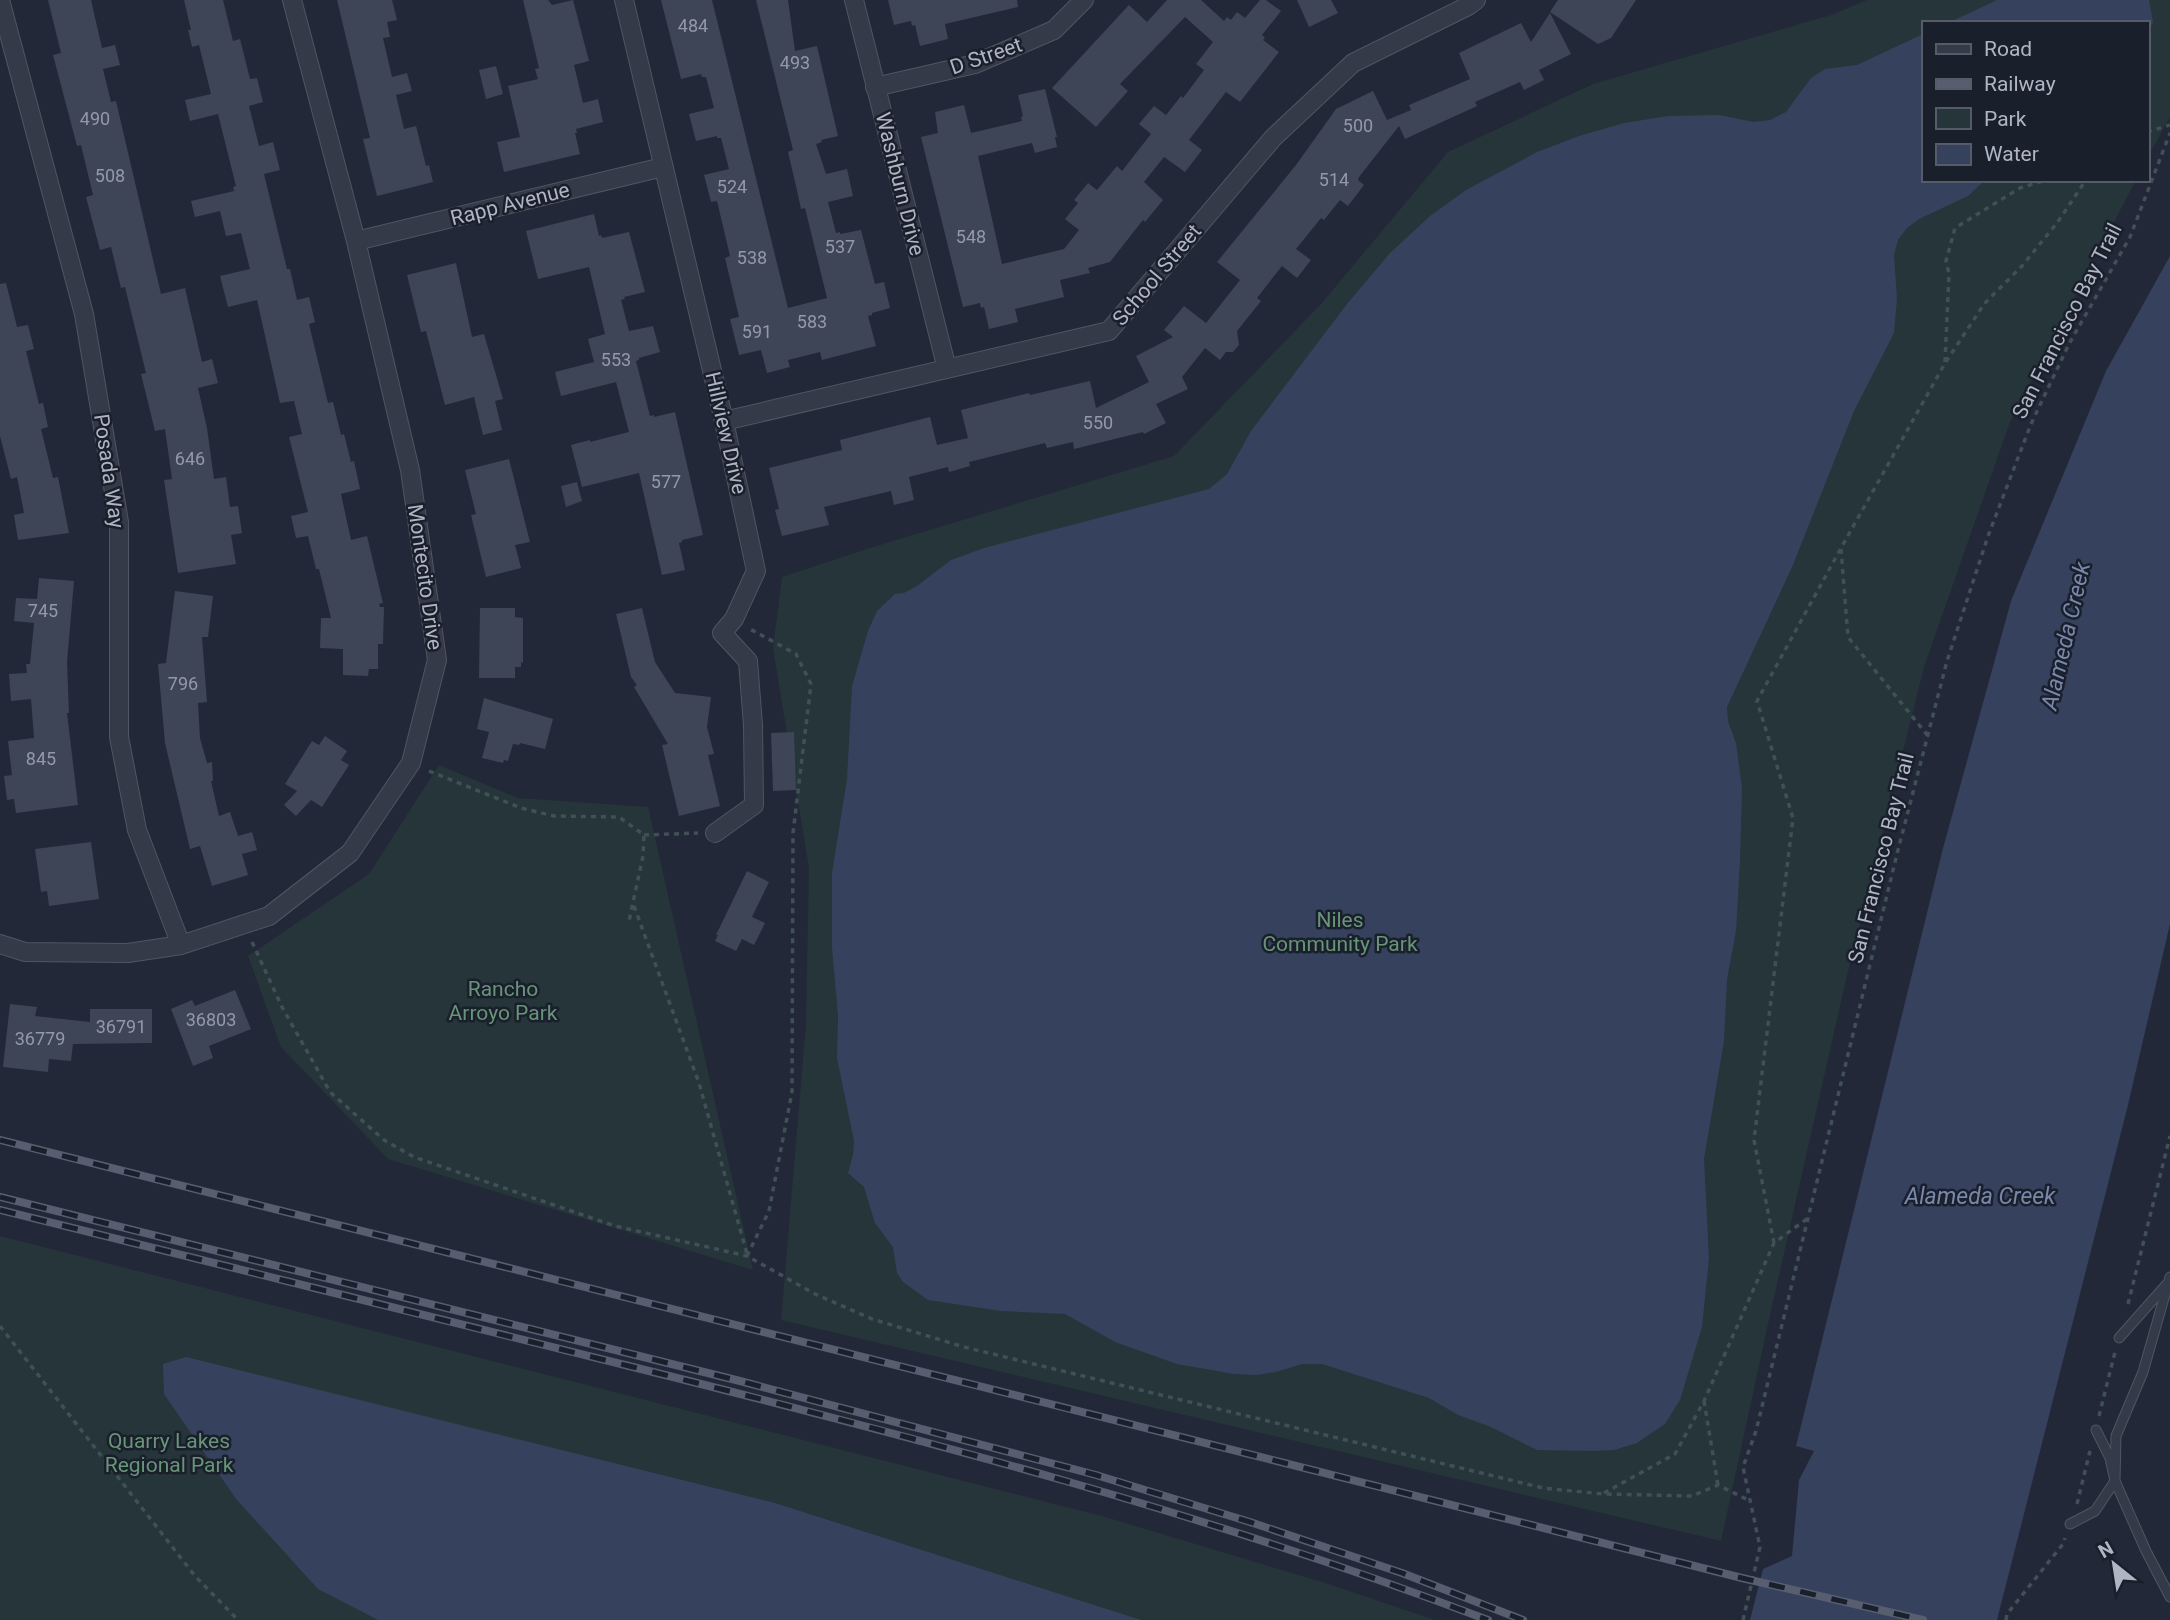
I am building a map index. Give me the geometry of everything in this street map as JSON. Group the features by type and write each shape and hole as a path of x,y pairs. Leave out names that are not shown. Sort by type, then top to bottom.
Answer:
{"street":[{"name":"Posada Way","path":"0,0 84,314 119,522 119,737 137,830 181,945"},
{"name":"Montecito Drive","path":"0,944 25,951 128,953 181,945 269,916 350,853 411,763 437,660 410,470 356,241 292,0"},
{"name":"Hillview Drive","path":"624,0 724,421 756,571 734,619 722,634 748,661 753,725 754,805 715,833"},
{"name":"Washburn Drive","path":"854,0 947,369"},
{"name":"D Street","path":"875,87 975,64 1054,30 1084,0"},
{"name":"School Street","path":"724,421 1109,331 1273,138 1353,63 1476,0"},
{"name":"Rapp Avenue","path":"356,241 663,167"}],"lane":[{"path":"2119,1338 2169,1280"},
{"path":"2070,1524 2095,1511 2115,1480 2116,1436 2143,1371 2169,1280"},
{"path":"2095,1430 2110,1458 2115,1480 2146,1551 2170,1597"}],"path":[{"path":"2149,131 2170,125"},
{"name":"San Francisco Bay Trail","path":"1743,1620 1760,1547 1742,1467 1756,1431 1896,854 1947,661 1988,536 2031,424 2069,344 2130,237 2170,133"},
{"path":"1944,365 1949,274 1946,261 1955,228 2020,188 2040,182"},
{"path":"1774,1243 1754,1140 1793,818 1757,701 1944,365 1984,304 2022,266 2085,182"},
{"path":"1841,548 1847,637 1928,736"},
{"path":"734,619 796,654 811,684 793,833 792,1093 769,1211 747,1256"},
{"path":"411,763 442,778 522,808 554,816 619,817 644,835 715,833"},
{"path":"629,922 643,856 644,835"},
{"path":"634,906 699,1083 747,1256"},
{"path":"243,924 282,1007 330,1091 384,1140 414,1157 615,1226 747,1256 815,1294 872,1319 964,1347 1543,1488 1603,1494 1692,1496 1718,1485 1748,1500"},
{"path":"1603,1494 1675,1454 1704,1401 1774,1243 1808,1218"},
{"path":"0,1326 195,1576 238,1620"},
{"path":"1704,1401 1718,1485"},
{"path":"2006,1620 2007,1614 2063,1544"}],"green space":[{"name":"Niles Community Park","path":"1867,0 2170,0 2170,117 2149,154 2149,21 1922,21 1922,182 2135,182 2010,422 1924,667 1846,980 1721,1541 781,1320 806,1024 809,868 773,648 782,577 1174,456 1321,304 1448,152 1593,84 1831,15"},
{"name":"Rancho Arroyo Park","path":"439,765 518,798 648,807 753,1270 388,1159 281,1047 248,956 369,874"},
{"name":"Quarry Lakes Regional Park","path":"0,1236 1102,1516 1325,1583 1435,1620 0,1620"}],"water":[{"path":"1997,0 2149,0 2153,22 2149,31 2149,21 1952,21"},
{"name":"Niles Community Park","path":"1922,34 1922,182 1983,182 1968,196 1919,219 1907,228 1898,240 1894,255 1897,299 1894,333 1854,411 1793,565 1727,707 1728,721 1736,743 1742,788 1740,861 1736,931 1727,979 1724,1041 1704,1159 1709,1258 1702,1327 1680,1400 1665,1424 1637,1443 1614,1450 1537,1450 1491,1427 1458,1415 1429,1398 1322,1364 1302,1364 1256,1375 1177,1364 1115,1342 1065,1314 1001,1311 928,1300 903,1282 897,1273 893,1247 875,1223 864,1187 848,1173 854,1141 837,1058 838,1015 832,948 832,873 847,779 852,686 868,631 877,611 895,594 904,593 917,586 951,560 984,548 1209,489 1227,474 1251,431 1347,304 1390,253 1430,216 1466,190 1537,152 1624,123 1668,116 1719,115 1754,122 1770,120 1786,112 1811,78 1825,69 1857,65"},
{"name":"Alameda Creek","path":"2170,256 2170,924 2128,1105 1997,1620 1750,1620 1763,1569 1792,1556 1799,1480 1814,1451 1796,1446 1942,852 2011,601 2106,371"},
{"path":"186,1357 775,1503 1141,1620 378,1620 318,1589 236,1499 164,1394 163,1364"}],"building":[{"path":"48,0 91,0 102,48 115,45 120,65 103,69 111,102 116,101 161,294 185,288 202,362 212,359 218,383 198,388 214,479 226,477 230,507 238,506 242,533 231,535 236,564 178,573 164,480 172,479 165,429 155,431 141,374 146,373 125,287 121,288 111,247 100,250 86,197 93,195 81,145 77,146 53,55 61,53"},
{"path":"184,0 223,0 233,41 240,39 250,79 257,78 263,102 249,106 259,146 273,142 280,170 264,174 287,269 290,269 297,300 309,297 315,322 309,324 328,403 333,402 341,435 344,434 351,462 354,461 360,489 341,494 351,540 367,536 383,603 379,604 384,607 383,644 378,644 378,669 369,669 368,676 343,675 343,649 320,648 321,618 331,618 308,536 296,538 291,516 308,512 289,437 302,434 294,401 280,403 257,300 228,307 220,276 250,269 241,233 226,236 220,211 195,217 191,201 234,191 233,187 236,186 218,114 190,121 185,100 211,94 199,45 192,47"},
{"path":"337,0 392,0 397,20 387,22 390,37 383,38 392,77 407,73 412,91 396,95 404,129 416,126 433,182 377,196 363,139 370,138"},
{"path":"523,0 548,0 552,5 573,0 589,61 574,65 583,103 598,99 603,122 576,129 580,154 504,172 497,142 520,137 508,86 538,79 535,69 539,68"},
{"path":"661,0 712,0 788,308 827,298 805,208 801,209 788,152 793,150 756,0 788,0 795,51 817,46 838,136 816,144 826,174 847,169 853,196 828,202 836,233 861,230 875,284 884,282 890,308 868,316 876,346 822,360 820,352 788,360 790,367 767,373 761,350 739,355 730,319 739,317 725,258 730,256 717,201 711,202 704,175 729,169 721,138 717,136 696,141 689,114 714,108 706,77 701,74 681,79"},
{"path":"888,0 1017,0 1018,7 945,24 948,39 920,46 915,25 912,26 911,21 894,25"},
{"path":"1167,0 1201,0 1224,21 1227,17 1231,20 1237,12 1245,18 1260,0 1266,0 1281,11 1262,35 1265,38 1263,40 1279,52 1240,102 1226,92 1189,140 1202,150 1185,172 1164,157 1144,182 1163,200 1145,222 1143,220 1110,262 1088,268 1090,273 1060,280 1064,297 1015,309 1018,322 989,329 984,307 981,308 980,303 963,307 921,137 938,133 935,112 964,105 971,133 1022,121 1018,95 1045,89 1057,147 1035,153 1032,143 978,156 1002,264 1064,249 1079,230 1065,219 1078,203 1074,200 1088,183 1097,190 1117,166 1122,171 1151,134 1139,124 1154,106 1166,115 1181,96 1183,98 1204,70 1196,64 1213,42 1185,17 1120,84 1128,91 1096,127 1052,88 1129,5 1147,22"},
{"path":"1297,0 1331,0 1338,13 1309,27"},
{"path":"1558,0 1636,0 1611,38 1598,44 1550,12"},
{"path":"1550,13 1571,54 1539,70 1544,80 1524,90 1520,82 1475,102 1477,106 1405,139 1399,126 1359,177 1358,180 1364,185 1348,206 1340,200 1324,220 1321,218 1296,249 1311,260 1297,278 1282,266 1257,298 1261,301 1237,331 1239,345 1233,352 1226,352 1220,360 1205,348 1182,377 1188,389 1156,404 1166,423 1144,434 1143,432 1074,449 1073,442 1047,448 1045,443 969,462 970,466 949,472 948,467 909,477 914,500 894,505 891,491 824,507 829,525 782,536 775,510 779,509 769,468 842,450 840,440 930,417 937,445 968,438 961,410 1029,393 1030,395 1090,381 1096,408 1149,382 1136,356 1173,337 1164,330 1184,306 1206,323 1240,280 1217,262 1296,165 1336,109 1373,91 1387,120 1411,110 1409,105 1470,79 1459,53 1521,23 1531,42"},
{"path":"496,66 503,94 486,99 479,70"},
{"path":"594,214 599,236 602,238 629,232 645,292 621,300 629,331 653,326 660,352 636,361 650,416 675,412 703,535 679,543 685,570 662,575 639,473 582,487 571,445 629,432 616,382 561,396 555,372 594,362 588,339 605,334 589,267 538,279 526,231"},
{"path":"456,263 472,337 484,334 503,399 495,401 502,430 483,435 474,397 445,405 426,331 421,332 407,275"},
{"path":"6,283 17,327 28,325 34,349 26,351 39,404 43,403 48,427 41,429 53,478 58,477 69,533 18,540 14,515 24,513 17,477 11,479 0,436 0,284"},
{"path":"509,459 530,542 515,545 521,568 486,577 471,515 476,514 465,470"},
{"path":"577,482 582,501 566,507 561,486"},
{"path":"39,578 74,581 67,662 67,713 78,805 16,813 14,799 7,800 4,776 12,775 8,741 34,738 31,699 11,701 9,674 27,673 26,664 30,664 34,623 14,621 16,598 37,599"},
{"path":"175,591 213,596 208,637 202,637 207,702 198,703 200,738 207,763 212,762 211,781 219,816 230,812 238,836 252,832 257,850 242,854 248,875 212,886 200,846 190,849 165,743 158,664 166,663"},
{"path":"480,608 515,608 515,617 523,618 523,663 521,662 521,667 515,667 515,678 479,678"},
{"path":"642,608 655,662 675,693 711,697 707,727 714,754 708,755 720,806 679,816 662,745 668,744 634,687 637,685 631,677 616,614"},
{"path":"484,698 553,719 545,749 513,744 508,761 504,760 503,763 482,758 489,732 477,729"},
{"path":"794,732 796,790 773,791 771,733"},
{"path":"325,736 347,751 341,760 349,765 322,807 311,800 296,816 284,805 297,791 285,784 312,741 319,745"},
{"path":"91,842 99,899 49,906 47,891 41,892 35,849"},
{"path":"747,871 769,882 752,917 765,923 754,945 742,939 736,951 715,941"},
{"path":"235,990 251,1029 209,1046 213,1058 193,1066 171,1009 192,1000 195,1006"},
{"path":"10,1004 37,1007 35,1016 90,1022 90,1009 152,1009 152,1043 73,1044 71,1061 49,1059 48,1072 3,1067"}],"railway":[{"path":"0,1140 1742,1578 1923,1620"},
{"path":"0,1197 740,1381 1096,1475 1250,1522 1402,1573 1523,1620"},
{"path":"0,1210 741,1394 957,1451 1172,1512 1278,1546 1488,1620"}]}
